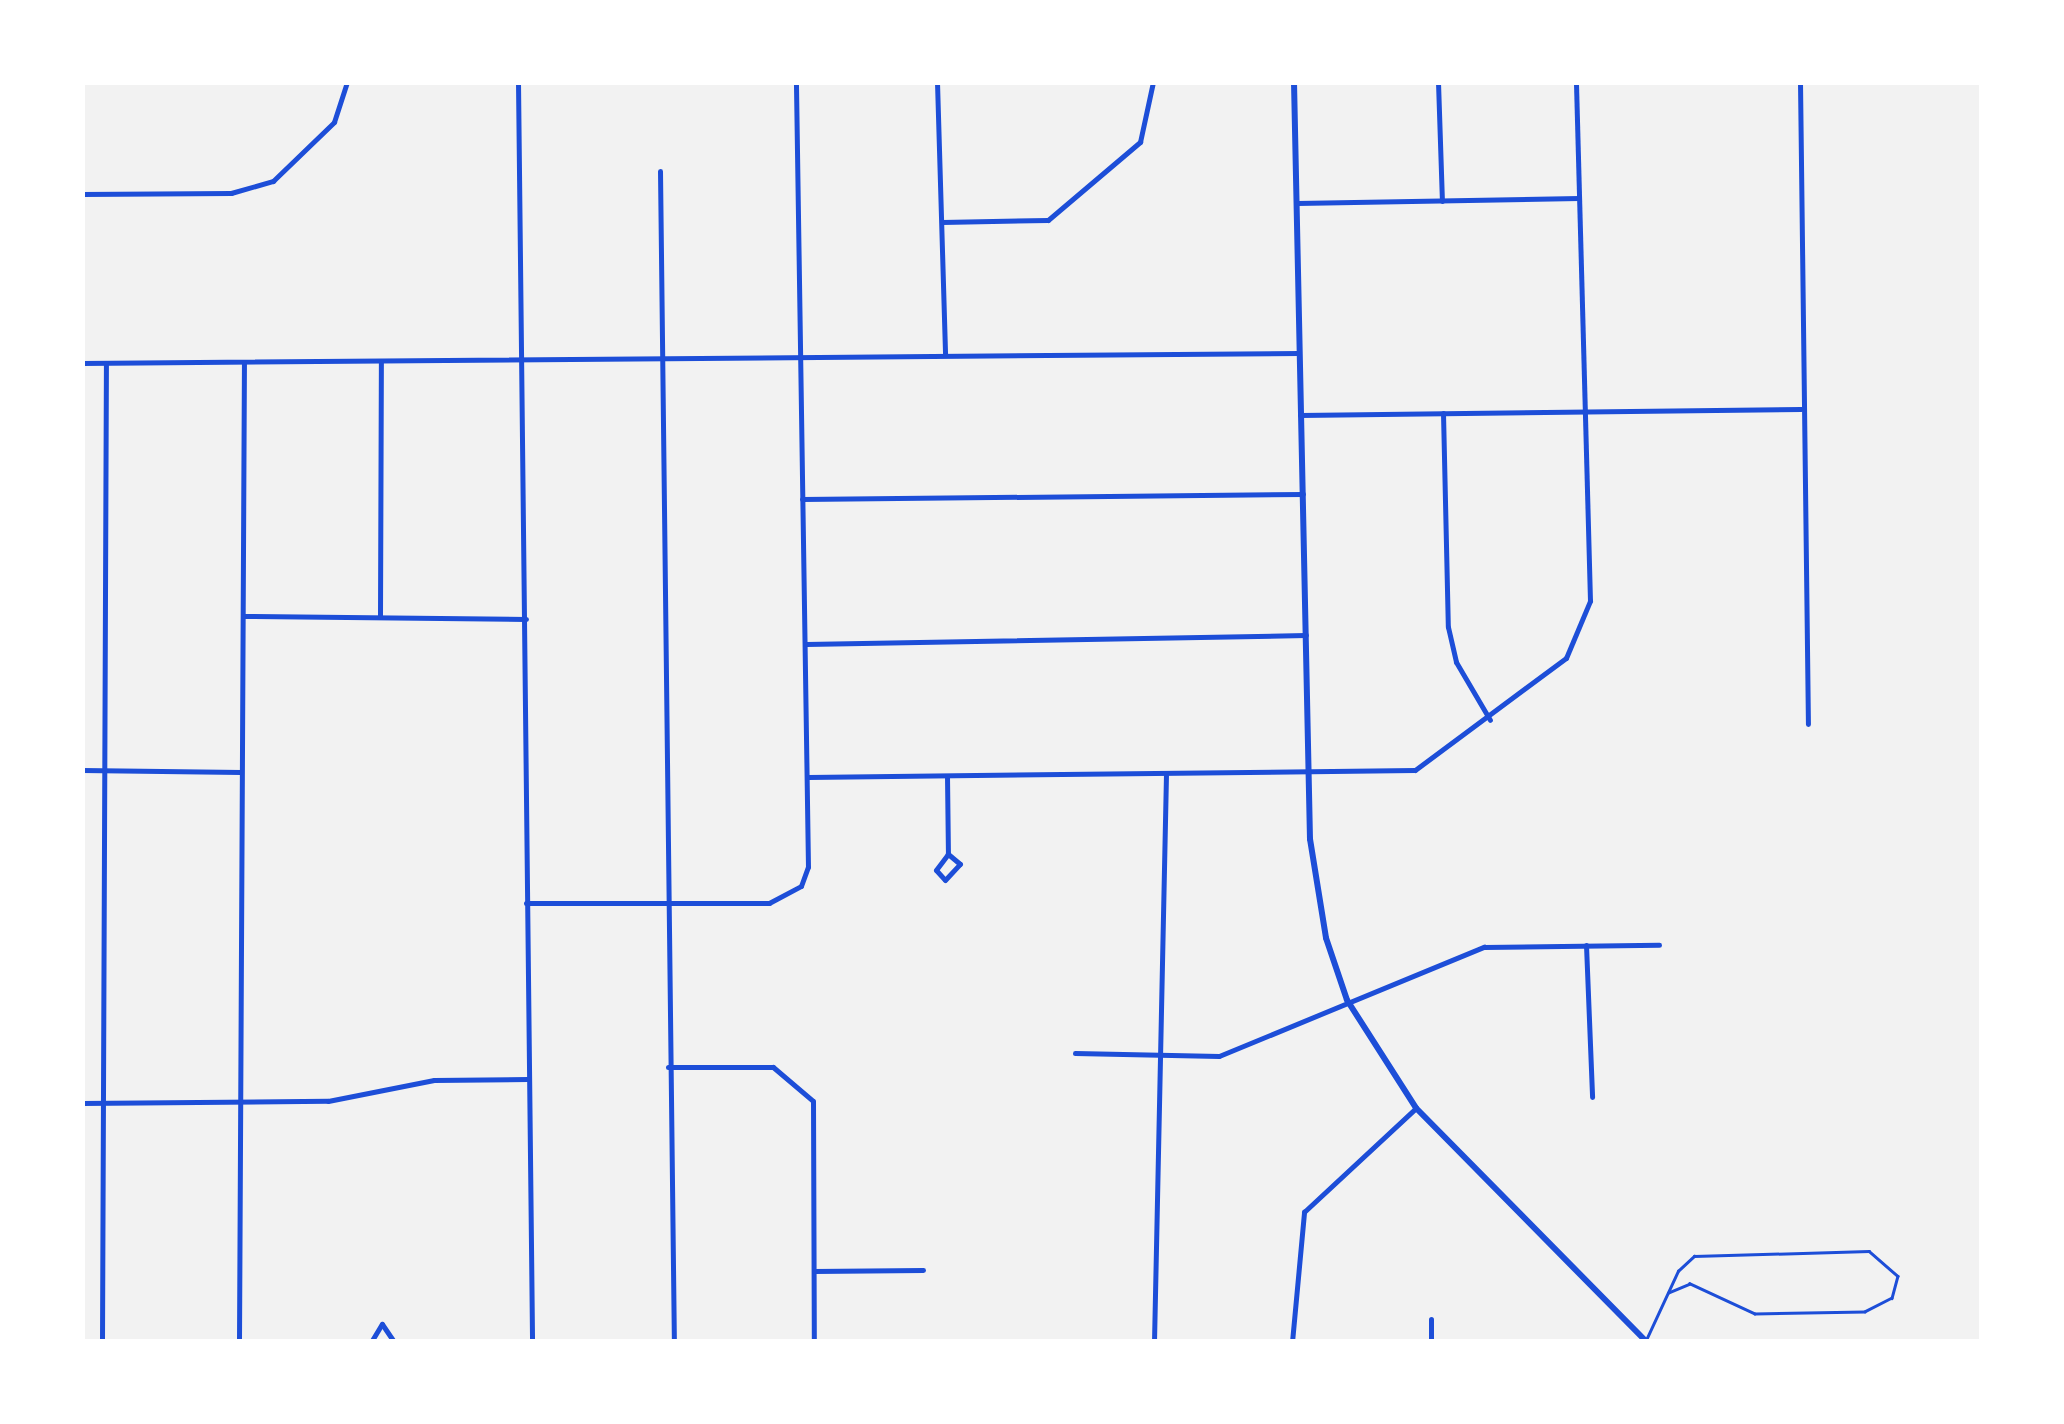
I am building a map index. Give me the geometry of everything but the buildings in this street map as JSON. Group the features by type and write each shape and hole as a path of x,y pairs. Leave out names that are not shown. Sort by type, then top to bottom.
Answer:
{"street":[{"path":"82,194 231,193 273,181 334,122 346,82"},
{"path":"518,82 532,1342"},
{"path":"526,903 769,903 801,886 808,777 796,82"},
{"path":"936,82 944,355"},
{"path":"942,222 1048,220 1140,142 1153,82"},
{"path":"1294,82 1308,773 1316,898 1346,1000 1416,1108 1646,1341"},
{"path":"1438,82 1442,201"},
{"path":"808,777 1415,770 1490,720 1566,658 1584,629 1584,412 1576,82"},
{"path":"1800,82 1801,409 1808,724"},
{"path":"660,171 674,1342"},
{"path":"1296,204 1580,198"},
{"path":"82,363 663,362 1299,352"},
{"path":"380,616 381,362"},
{"path":"102,1342 101,770 106,363"},
{"path":"239,1342 244,363"},
{"path":"1300,416 1801,409"},
{"path":"1444,414 1448,626 1456,662 1490,720"},
{"path":"802,500 1303,494"},
{"path":"242,616 526,618"},
{"path":"806,644 1306,635"},
{"path":"82,770 241,772"},
{"path":"1154,1342 1166,775"},
{"path":"946,776 948,854 936,870 944,880 960,864 948,854"},
{"path":"1586,945 1592,1097"},
{"path":"1075,1053 1220,1056 1346,1000 1484,947 1659,945"},
{"path":"668,1067 773,1068 794,1076 813,1100 814,1342"},
{"path":"82,1103 328,1101 434,1080 528,1079"},
{"path":"1292,1342 1304,1212 1416,1108"},
{"path":"814,1271 923,1270"},
{"path":"1430,1342 1431,1319"},
{"path":"371,1342 382,1324 394,1342"}],"lane":[{"path":"1646,1341 1669,1293 1694,1256 1869,1251 1898,1276 1892,1298 1865,1312 1755,1314 1690,1284 1669,1293"}]}
